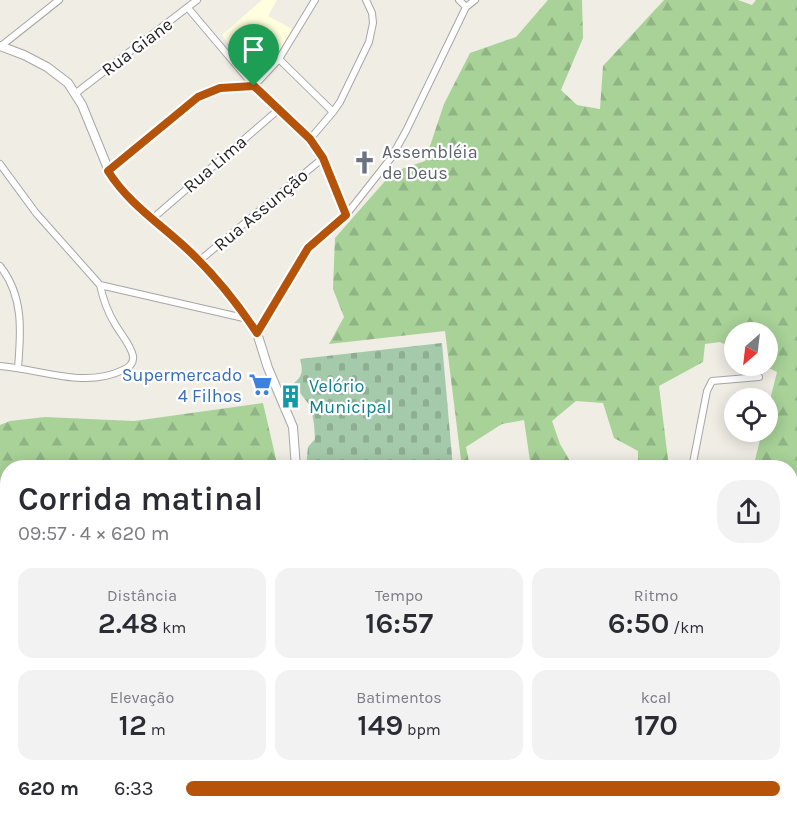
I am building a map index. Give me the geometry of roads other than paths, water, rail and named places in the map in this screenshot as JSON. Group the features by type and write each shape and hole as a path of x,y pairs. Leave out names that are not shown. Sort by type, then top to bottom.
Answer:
{"street":[{"path":"0,46 58,0"},
{"name":"Rua Giane","path":"76,93 197,0"},
{"path":"108,171 198,97 220,88 254,86 279,59 315,0"},
{"path":"310,139 333,112 346,90 372,31 372,13 366,0"},
{"path":"459,0 466,7"},
{"path":"257,333 308,248 346,215 391,158 466,7 475,0"},
{"path":"188,8 254,86 310,139 323,158 346,215"},
{"path":"0,46 47,67 68,83 76,93 108,171 125,194 199,261 248,319 257,333 268,368 293,427 295,460"},
{"path":"279,59 333,112"},
{"name":"Rua Lima","path":"152,219 278,110"},
{"name":"Rua Assunção","path":"199,261 323,158"},
{"path":"0,164 41,219 100,285 108,313 132,350 133,360 130,366 113,375 88,379 0,366"},
{"path":"0,267 10,282 20,315 18,368"},
{"path":"100,285 248,319"},
{"path":"694,460 707,390 712,381 759,377"}],"place":[{"name":"Assembléia de Deus","path":"364,162"},
{"name":"Supermercado 4 Filhos","path":"260,385"},
{"name":"Velório Municipal","path":"291,396"}]}
